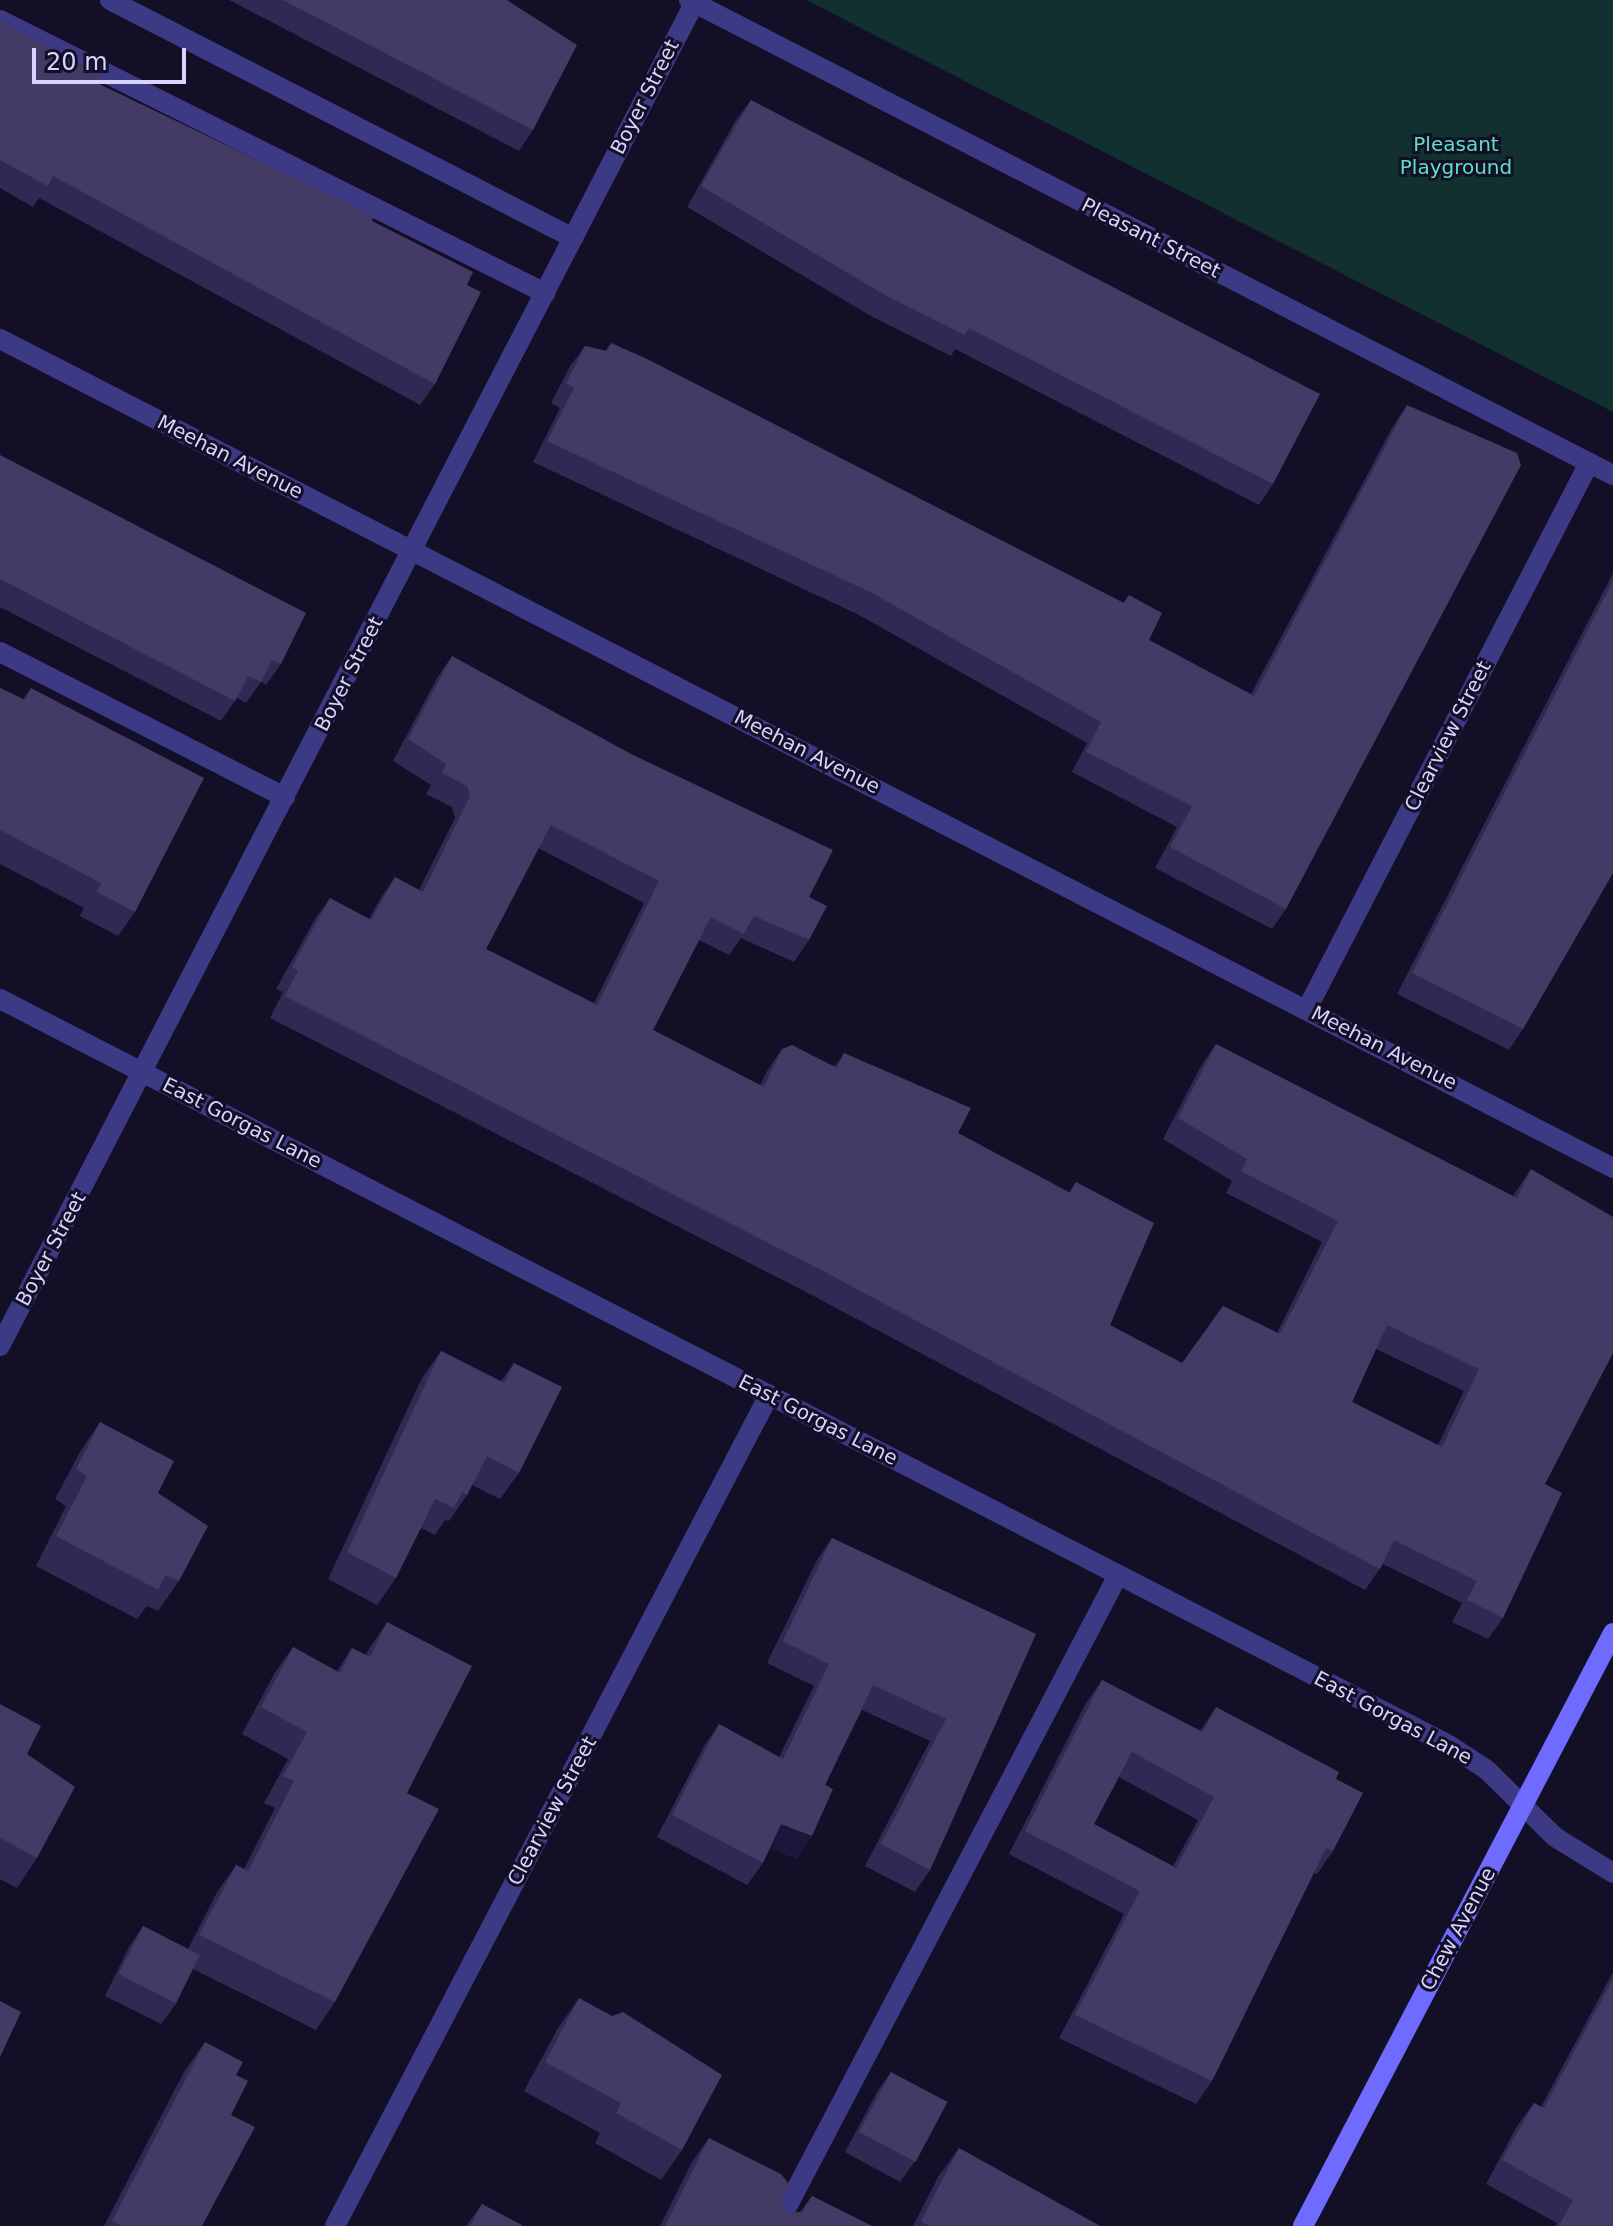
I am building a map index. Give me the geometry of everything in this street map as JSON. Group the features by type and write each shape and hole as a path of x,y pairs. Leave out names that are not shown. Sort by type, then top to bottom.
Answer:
{"street":[{"path":"110,0 573,238"},
{"name":"Boyer Street","path":"0,1346 693,1"},
{"name":"Pleasant Street","path":"693,1 1613,475"},
{"path":"0,20 545,293"},
{"name":"Meehan Avenue","path":"0,339 1613,1168"},
{"name":"Clearview Street","path":"1307,1009 1589,463"},
{"path":"0,652 285,797"},
{"name":"East Gorgas Lane","path":"0,999 1449,1745 1523,1806 1613,1873"},
{"name":"Clearview Street","path":"335,2226 769,1395"},
{"path":"777,2226 1118,1575"},
{"name":"Chew Avenue","path":"1303,2226 1613,1633"}],"green space":[{"name":"Pleasant Playground","path":"806,0 1613,0 1613,412"}],"building":[{"path":"283,0 507,0 577,45 533,130"},
{"path":"0,22 103,75 99,84 374,216 372,221 473,272 467,285 481,292 435,384 53,176 48,186 0,160"},
{"path":"751,100 1320,394 1273,484 969,328 965,335 885,295 701,186"},
{"path":"611,343 1124,603 1129,595 1162,613 1149,640 1254,696 1407,405 1517,453 1521,465 1286,909 1170,847 1192,806 1086,752 1101,722 872,593 547,441 574,388 566,383 585,346 607,351"},
{"path":"0,455 306,613 281,664 272,660 261,682 248,676 235,701 0,579"},
{"path":"1613,581 1613,873 1523,1029 1412,973"},
{"path":"452,656 631,754 833,850 809,897 827,906 809,940 754,916 744,934 711,917 653,1030 764,1087 782,1049 792,1045 837,1068 844,1053 971,1108 958,1133 1070,1193 1076,1182 1154,1223 1110,1325 1182,1363 1223,1306 1280,1334 1338,1221 1241,1171 1247,1159 1178,1118 1216,1044 1517,1198 1531,1169 1613,1217 1613,1353 1545,1484 1562,1493 1503,1618 1467,1600 1477,1581 1394,1540 1380,1569 823,1271 285,996 298,971 292,967 330,898 371,920 395,877 423,892 470,796 467,786 442,773 446,764 408,739","holes":["551,825 659,881 597,1005 486,949","1387,1325 1479,1369 1442,1447 1352,1402"]},
{"path":"0,688 25,700 31,688 204,778 135,912 97,892 101,883 0,830"},
{"path":"441,1351 504,1383 514,1363 562,1387 519,1473 487,1456 467,1495 462,1492 454,1508 435,1499 396,1578 347,1552"},
{"path":"100,1422 174,1461 158,1493 208,1526 179,1581 166,1575 158,1590 56,1536 87,1476 76,1469"},
{"path":"832,1538 1036,1634 930,1870 881,1844 946,1719 873,1685 825,1785 833,1789 812,1836 781,1824 763,1863 672,1815 719,1724 783,1759 829,1664 783,1641"},
{"path":"387,1622 472,1666 407,1793 439,1809 335,2002 199,1935 236,1865 248,1871 294,1781 283,1776 307,1732 261,1707 293,1647 340,1673 352,1648 370,1657"},
{"path":"1102,1680 1203,1732 1216,1707 1339,1772 1336,1779 1363,1793 1333,1851 1326,1848 1212,2081 1075,2015 1140,1891 1025,1831","holes":["1132,1752 1214,1797 1176,1868 1094,1824"]},
{"path":"0,1704 41,1726 27,1754 75,1787 37,1858 0,1838"},
{"path":"143,1926 200,1955 176,2003 118,1974"},
{"path":"1613,1979 1613,2226 1559,2226 1573,2200 1502,2160 1534,2103 1544,2108"},
{"path":"579,1998 612,2016 623,2012 722,2075 682,2150 616,2113 621,2103 545,2062"},
{"path":"0,2001 21,2012 0,2057"},
{"path":"205,2042 243,2062 236,2075 248,2081 231,2115 255,2127 202,2226 122,2226 112,2221"},
{"path":"891,2072 948,2102 916,2162 859,2132"},
{"path":"709,2138 781,2174 789,2184 781,2202 787,2213 802,2212 812,2196 872,2226 665,2226"},
{"path":"959,2148 1100,2226 929,2226 921,2221"},
{"path":"482,2204 522,2225 522,2226 470,2226"}]}
